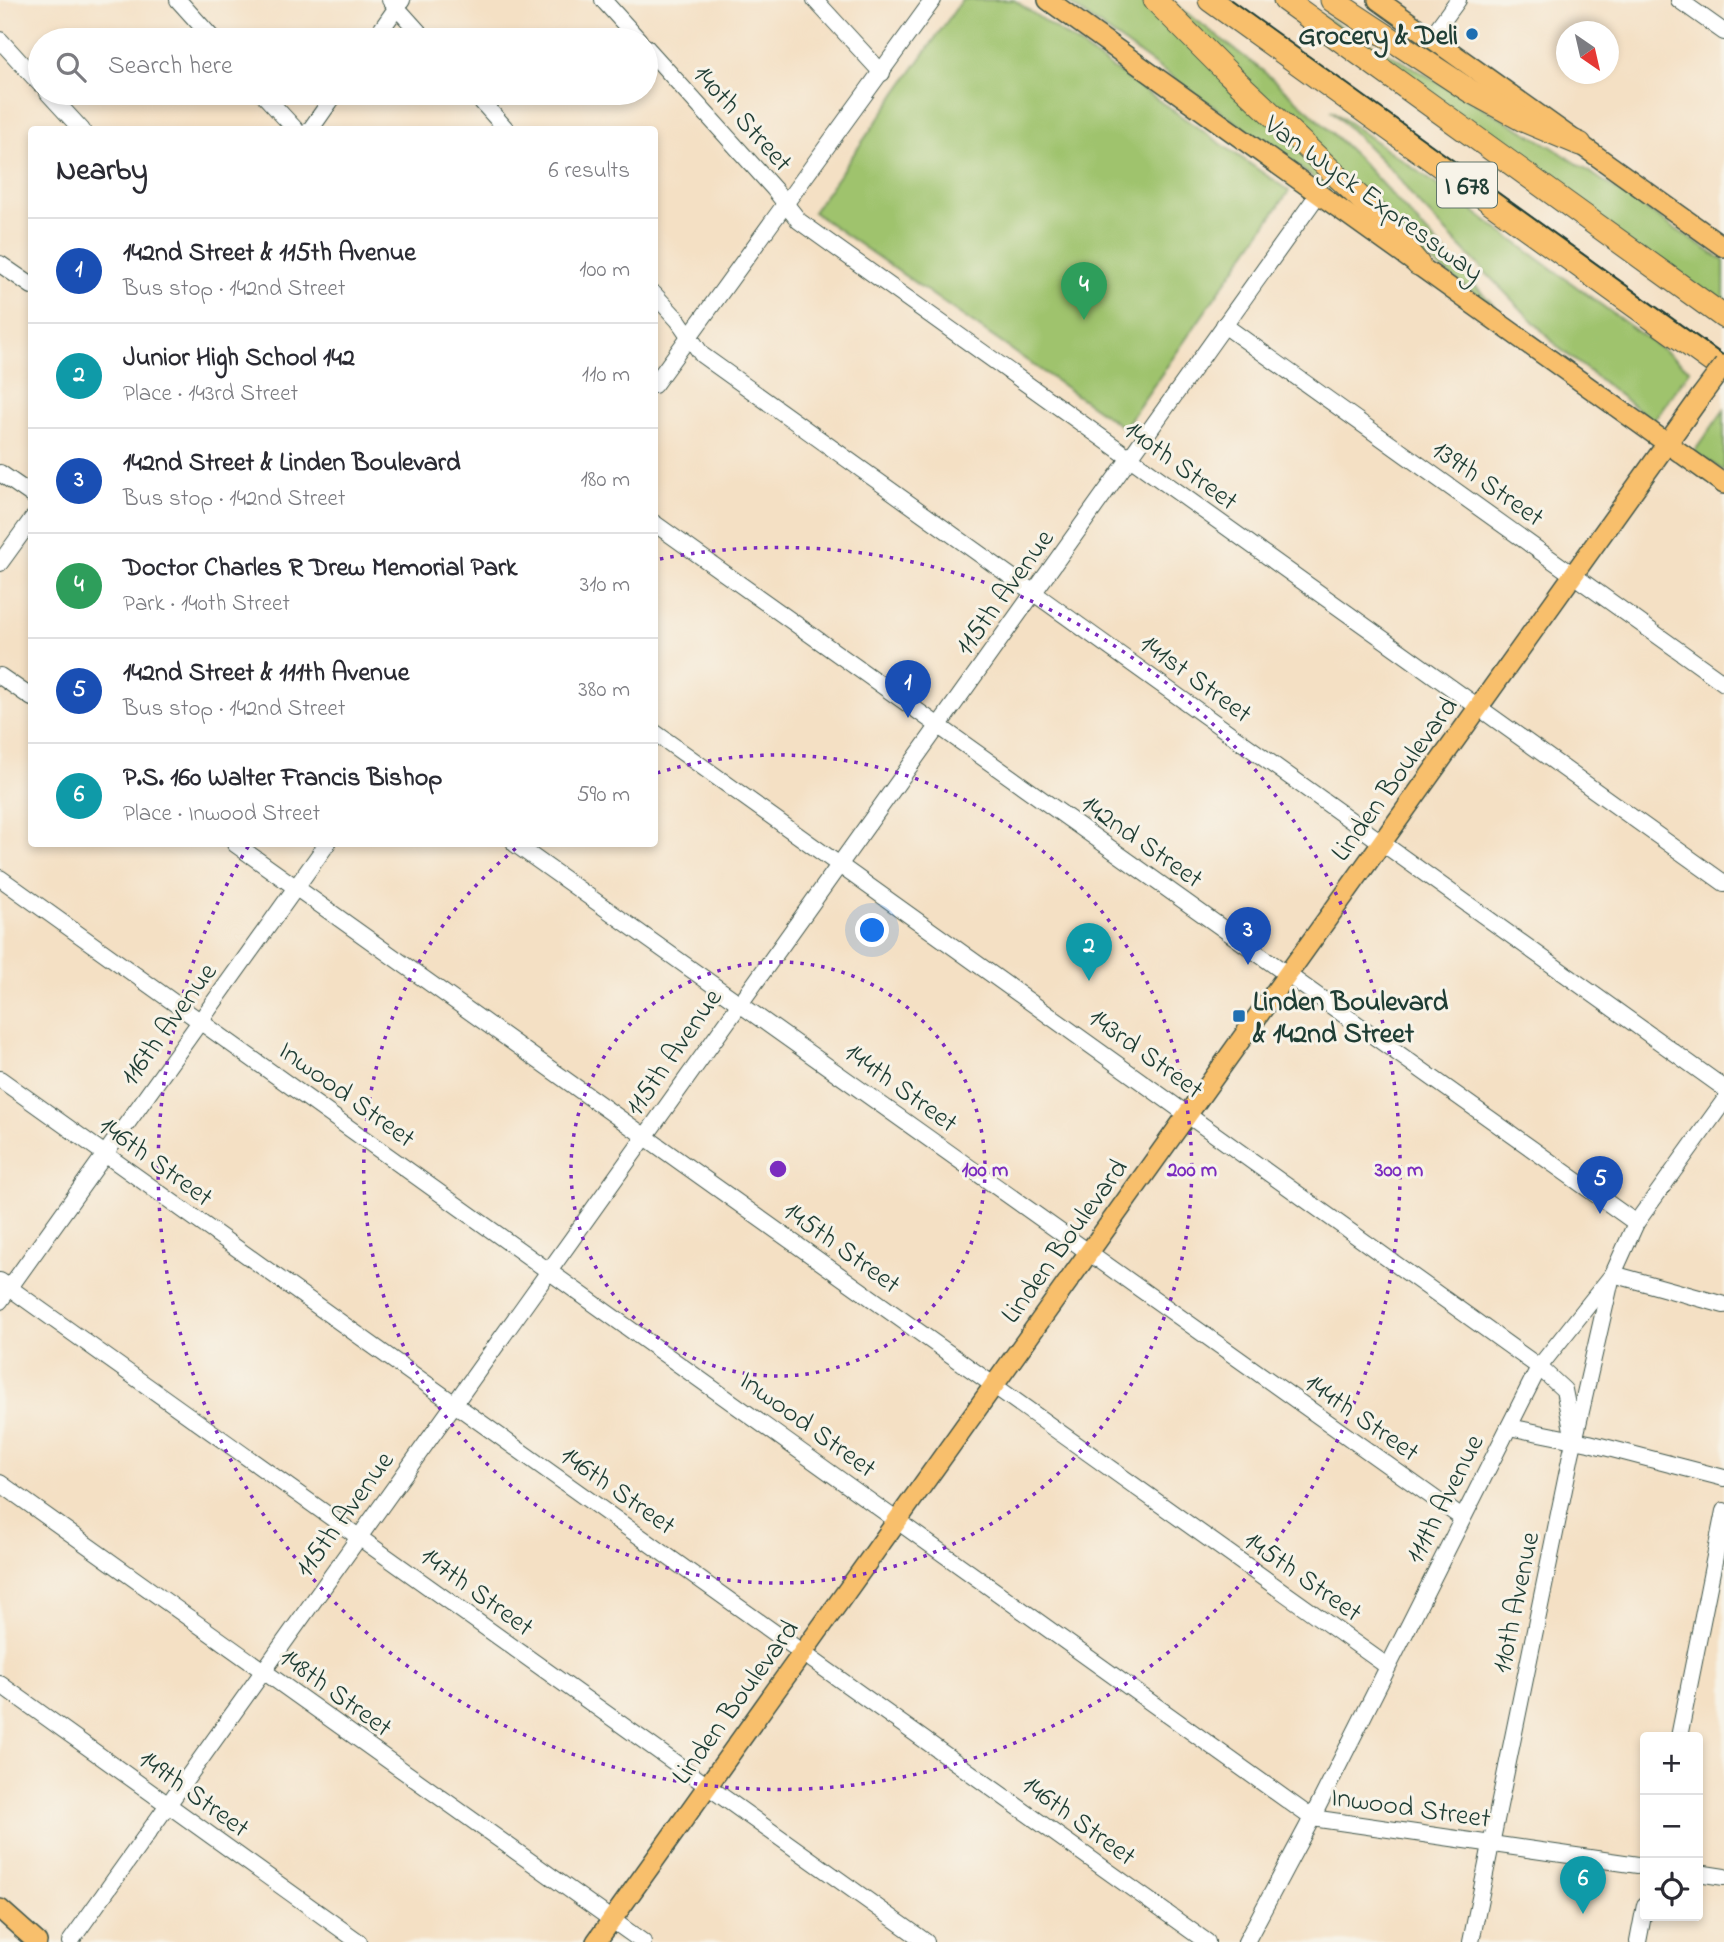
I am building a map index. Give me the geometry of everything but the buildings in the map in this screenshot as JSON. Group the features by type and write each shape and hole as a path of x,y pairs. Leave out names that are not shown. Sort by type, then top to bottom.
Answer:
{"highway":[{"path":"1155,0 1228,74 1373,210 1418,264"},
{"name":"I 678","path":"1210,0 1724,368"},
{"name":"I 678","path":"1285,0 1724,317"},
{"path":"1332,0 1470,91 1525,121 1580,144"}],"main road":[{"name":"Van Wyck Expressway","path":"1048,0 1724,484"},
{"path":"1378,0 1724,247"},
{"name":"Linden Boulevard","path":"596,1942 1573,574 1724,368"},
{"path":"0,1909 37,1942"}],"street":[{"path":"178,0 203,28"},
{"path":"603,0 628,28"},
{"path":"815,0 881,73"},
{"path":"658,380 933,0"},
{"path":"1431,37 1458,0"},
{"path":"1679,0 1724,32"},
{"path":"381,28 396,2 417,28"},
{"path":"0,40 28,71"},
{"name":"140th Street","path":"658,61 799,221 1724,883"},
{"path":"59,105 78,126"},
{"path":"273,105 292,126"},
{"path":"313,126 328,105"},
{"path":"485,105 503,126"},
{"name":"115th Avenue","path":"69,1942 1319,193"},
{"path":"0,264 28,283"},
{"name":"141st Street","path":"658,298 678,320 702,355 1724,1088"},
{"name":"139th Street","path":"1224,325 1724,683"},
{"path":"0,473 28,492"},
{"path":"0,563 28,524"},
{"name":"142nd Street","path":"658,526 1636,1223"},
{"path":"0,676 28,695"},
{"name":"143rd Street","path":"658,735 1539,1367 1564,1390 1574,1440"},
{"name":"145th Street","path":"238,847 1387,1667"},
{"name":"116th Avenue","path":"3,1290 105,1154 325,847"},
{"name":"144th Street","path":"519,847 740,1001 1462,1518"},
{"name":"Inwood Street","path":"0,878 1312,1818 1640,1865"},
{"name":"146th Street","path":"0,1079 1207,1942"},
{"name":"111th Avenue","path":"1246,1942 1312,1818 1539,1367 1613,1274 1636,1223 1717,1123 1724,1101"},
{"path":"1613,1274 1724,1305"},
{"name":"110th Avenue","path":"1471,1942 1574,1440 1613,1274"},
{"name":"147th Street","path":"3,1290 358,1537 926,1942"},
{"path":"1508,1427 1574,1440 1724,1478"},
{"name":"148th Street","path":"0,1483 643,1942"},
{"path":"1680,1732 1724,1511"},
{"name":"149th Street","path":"0,1684 359,1942"},
{"path":"1703,1874 1724,1877"},
{"path":"1638,1942 1642,1921"}],"green space":[{"path":"962,0 1014,0 1289,191 1124,428 813,212"},
{"path":"1064,0 1170,0 1263,71 1310,112 1358,158 1496,308"},
{"path":"1302,4 1552,147 1724,261 1724,312"},
{"path":"1331,110 1690,370 1653,421 1559,348"},
{"path":"1724,410 1724,471 1694,452"}],"tram line":[{"path":"1231,0 1724,356"}],"place":[{"name":"Grocery & Deli","path":"1472,34"},
{"name":"Doctor Charles R Drew Memorial Park","path":"1084,320"},
{"name":"142nd Street & 115th Avenue","path":"908,718"},
{"name":"142nd Street & Linden Boulevard","path":"1248,965"},
{"name":"Junior High School 142","path":"1089,981"},
{"name":"Linden Boulevard & 142nd Street","path":"1239,1016"},
{"name":"142nd Street & 111th Avenue","path":"1600,1214"},
{"name":"P.S. 160 Walter Francis Bishop","path":"1583,1914"}]}
